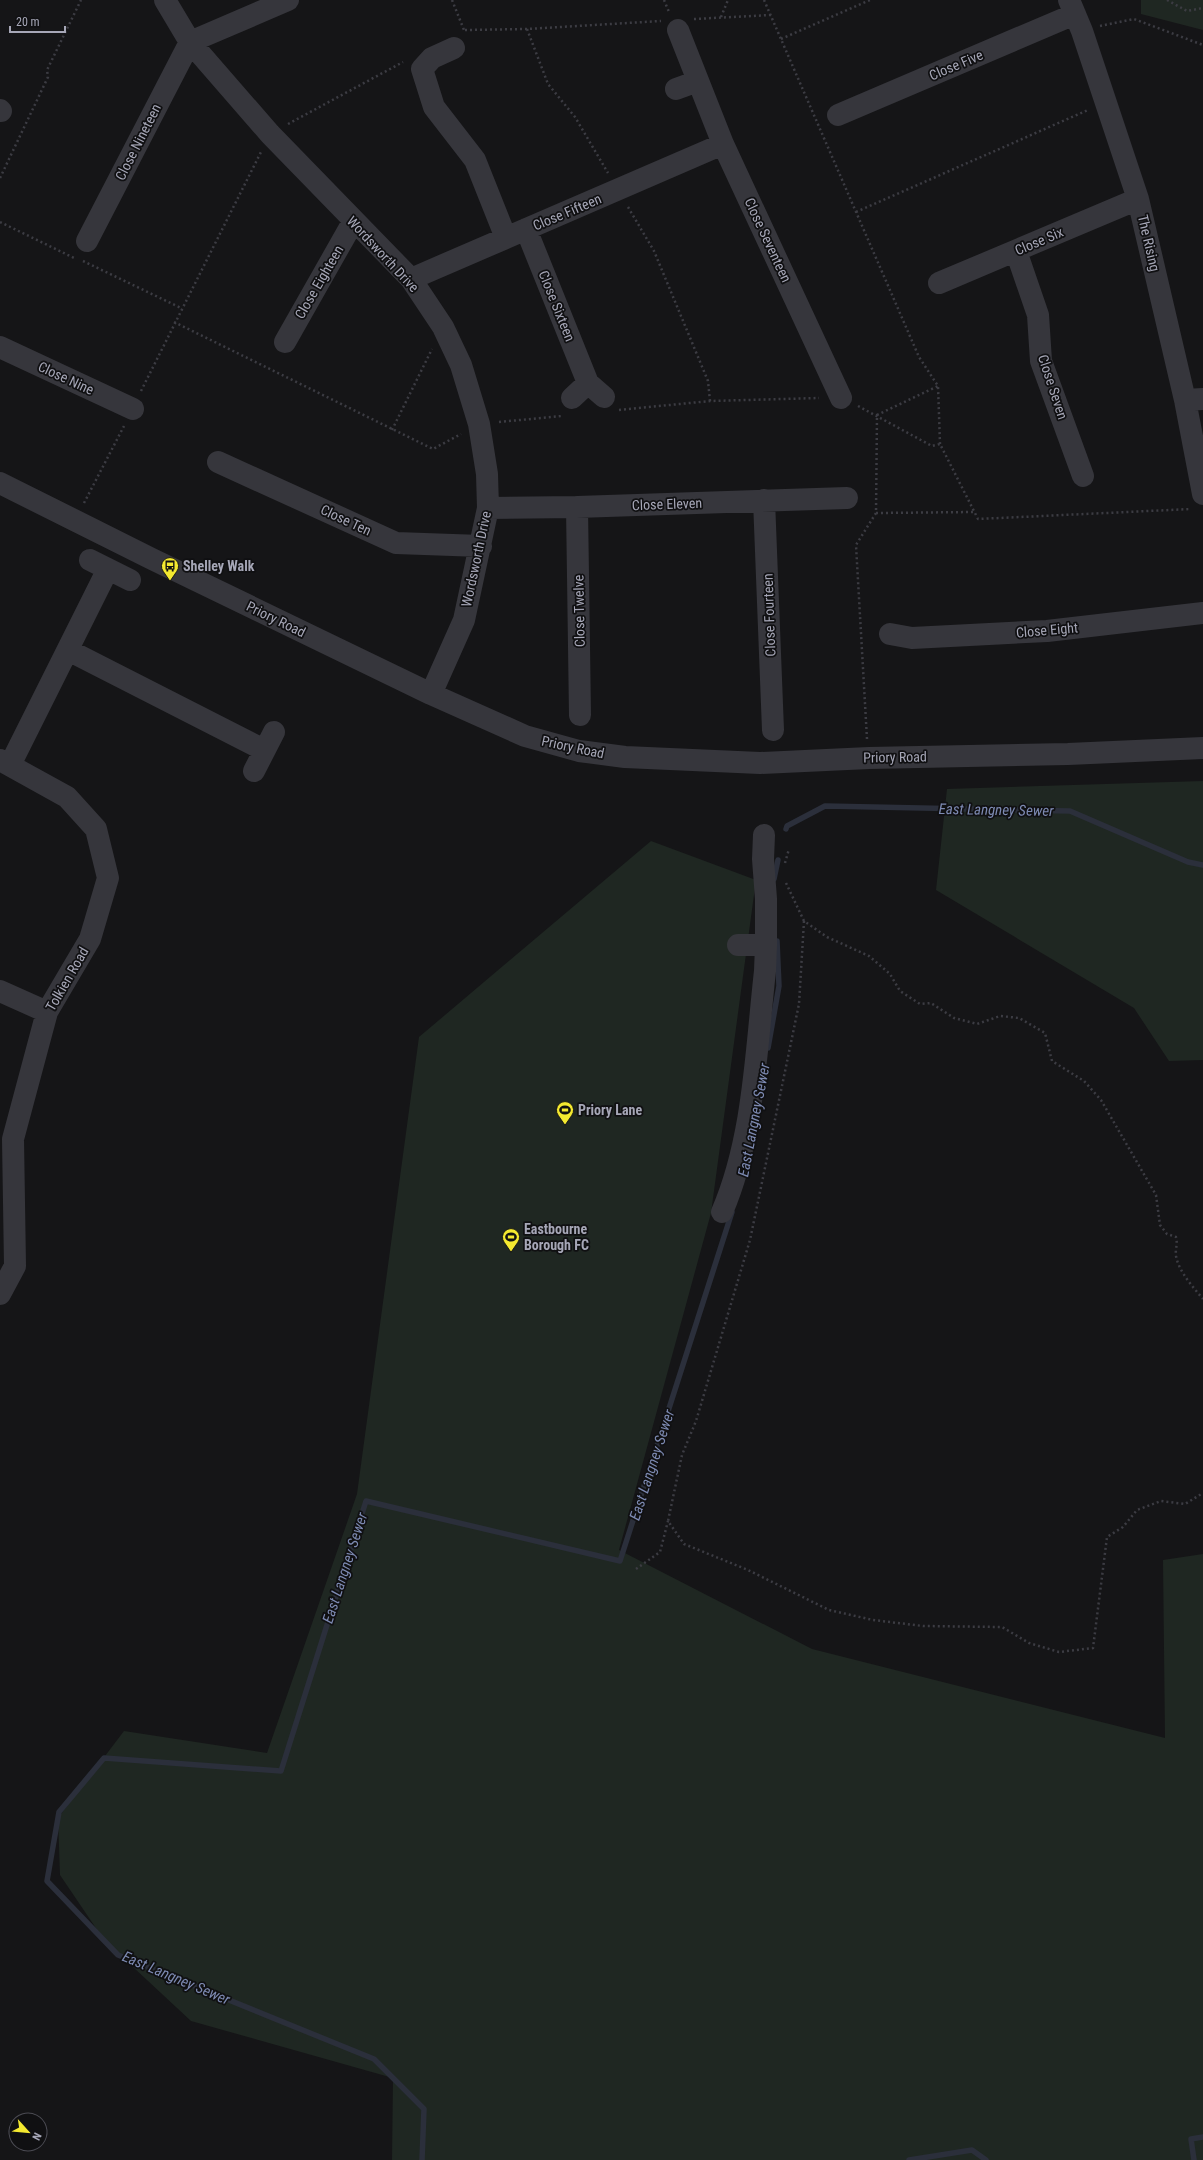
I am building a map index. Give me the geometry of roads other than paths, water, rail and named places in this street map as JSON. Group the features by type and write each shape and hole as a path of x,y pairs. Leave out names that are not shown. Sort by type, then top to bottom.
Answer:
{"street":[{"name":"Wordsworth Drive","path":"165,0 190,42 270,134 411,279 443,327 461,364 479,424 487,474 488,508 464,620 431,694"},
{"path":"190,42 288,0"},
{"name":"The Rising","path":"1075,15 1138,199 1194,400 1199,501"},
{"name":"Close Five","path":"838,115 1075,15"},
{"name":"Close Seventeen","path":"678,30 723,144 841,398"},
{"path":"459,39 432,58 422,70 424,103 434,107 475,160 506,238"},
{"name":"Close Nineteen","path":"87,241 190,42"},
{"path":"676,89 698,81"},
{"name":"Close Fifteen","path":"411,279 723,144"},
{"name":"Close Six","path":"939,283 1138,199"},
{"name":"Close Eighteen","path":"285,342 354,222"},
{"name":"Close Sixteen","path":"526,229 603,397 568,407"},
{"name":"Close Seven","path":"1016,251 1038,315 1041,361 1083,476"},
{"name":"Close Nine","path":"0,347 133,409"},
{"name":"Close Ten","path":"218,462 396,543 481,546"},
{"name":"Priory Road","path":"0,483 152,559 431,694 525,736 586,752 625,757 760,762 1068,754 1203,748"},
{"name":"Close Eleven","path":"488,508 577,507 847,498"},
{"name":"Close Fourteen","path":"764,500 773,730"},
{"name":"Close Twelve","path":"577,507 580,715"},
{"path":"5,762 68,650 99,564 130,580"},
{"name":"Close Eight","path":"890,634 912,638 1047,631 1203,613"},
{"path":"68,650 269,741 254,771"},
{"name":"Tolkien Road","path":"0,1294 15,1266 13,1139 47,1012 90,939 108,878 96,829 67,797 5,762"},
{"path":"722,1212 730,1193 743,1149 765,971 766,899 763,858 764,835"},
{"path":"738,945 766,945"},
{"path":"0,990 47,1012"}],"waterway":[{"name":"East Langney Sewer","path":"786,829 787,826 825,806 1070,811 1188,862 1203,865"},
{"name":"East Langney Sewer","path":"774,879 778,860"},
{"name":"East Langney Sewer","path":"768,1048 779,986 777,941"},
{"name":"East Langney Sewer","path":"422,2160 424,2109 374,2059 118,1955 47,1881 59,1812 104,1758 281,1771 366,1501 620,1561 732,1212"},
{"path":"1194,2160 1191,2139 1203,2137"},
{"path":"909,2160 972,2150 986,2160"}],"place":[{"name":"Shelley Walk","path":"170,581"},
{"name":"Priory Lane","path":"565,1125"},
{"name":"Eastbourne Borough FC","path":"511,1252"}]}
